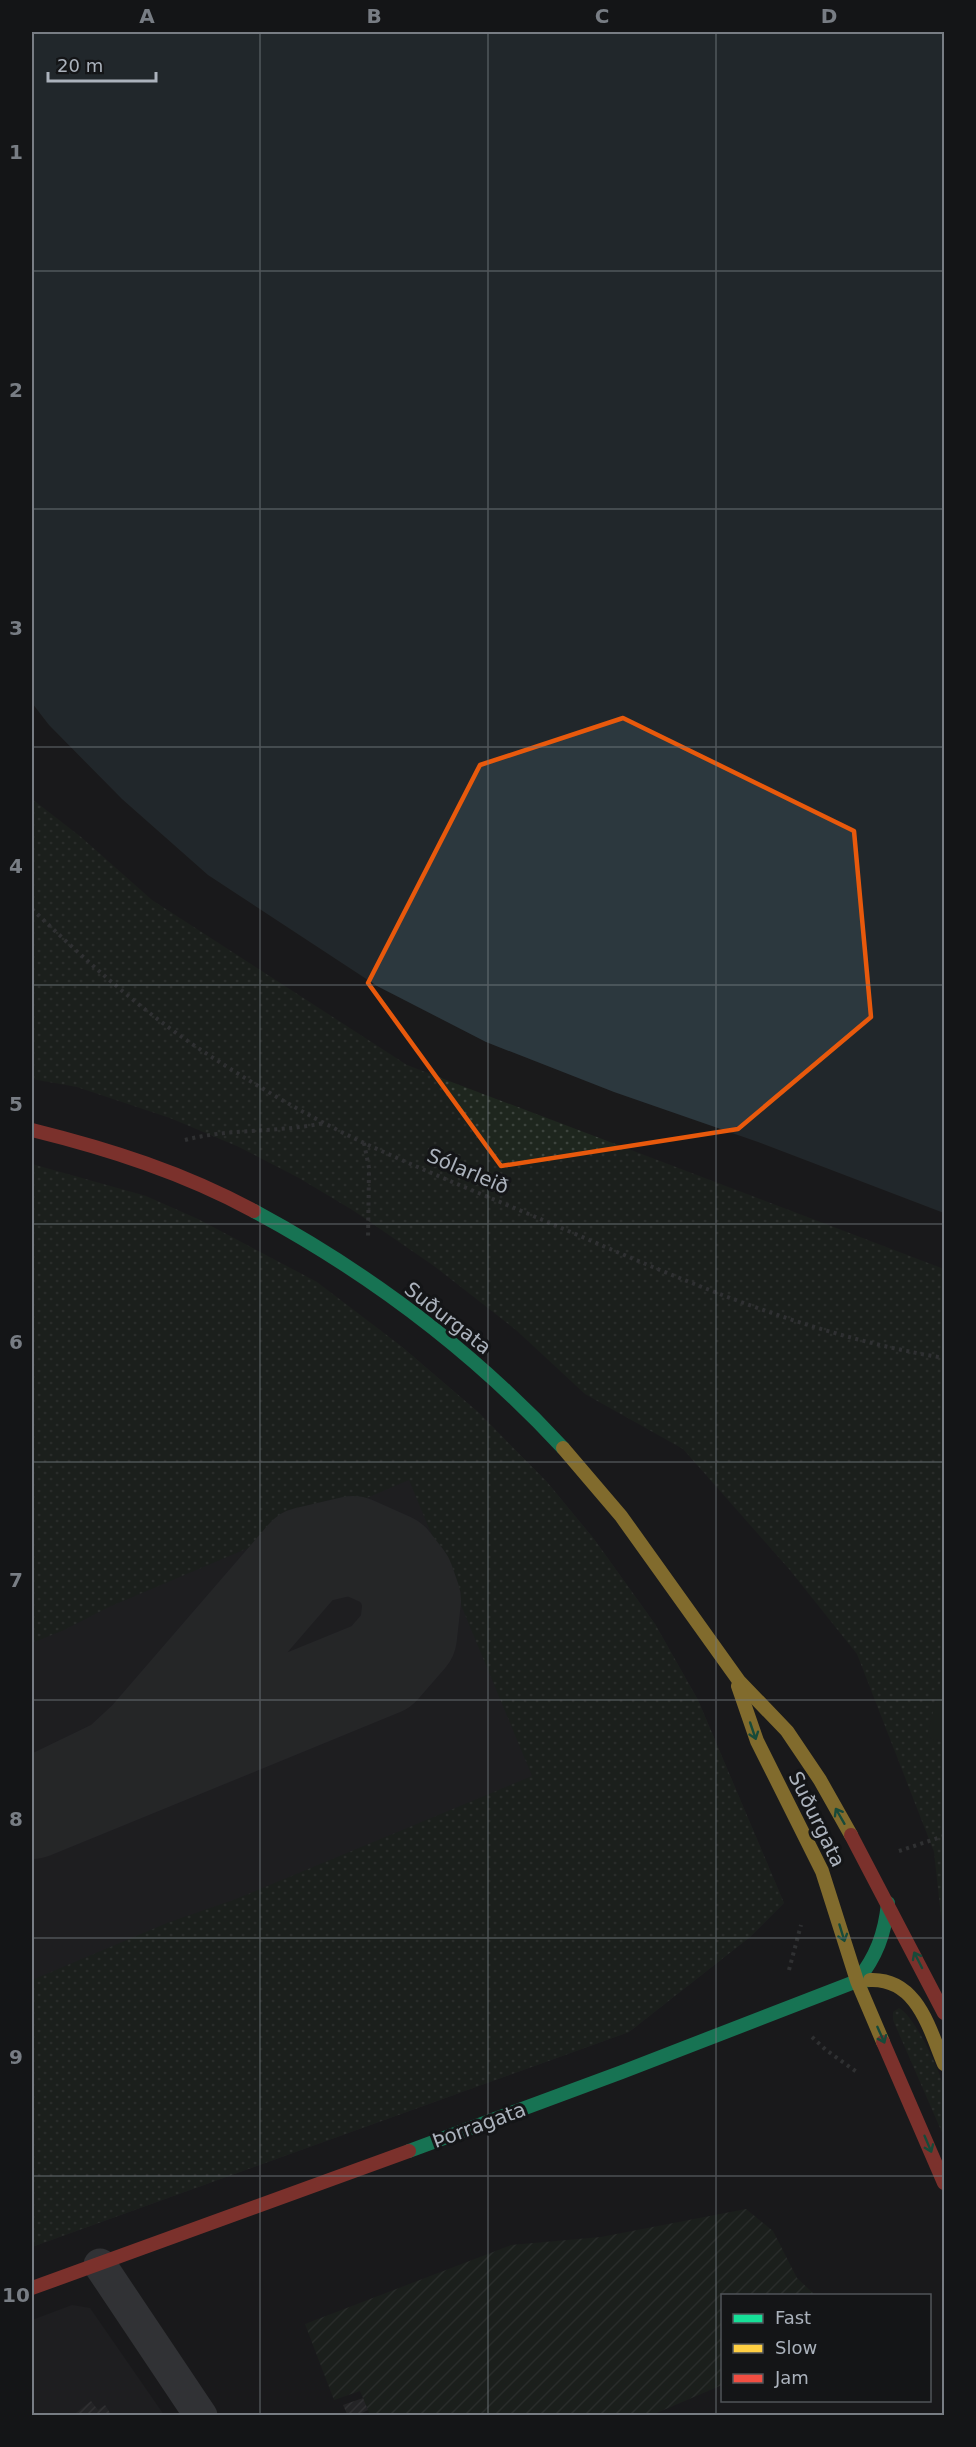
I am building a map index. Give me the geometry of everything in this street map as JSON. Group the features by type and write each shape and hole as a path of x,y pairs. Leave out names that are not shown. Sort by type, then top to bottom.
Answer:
{"street":[{"name":"Suðurgata","path":"32,1130 105,1148 183,1177 264,1217 323,1251 408,1309 470,1359 524,1408 579,1465 640,1539 734,1676 784,1728 816,1774 888,1903 945,2013"},
{"name":"Suðurgata","path":"734,1676 757,1742 822,1871 857,1981 945,2183"},
{"path":"857,1981 873,1963 882,1944 887,1925 888,1903"},
{"path":"857,1981 886,1981 902,1987 914,2000 945,2064"},
{"name":"Þorragata","path":"32,2288 611,2076 857,1981"},
{"path":"100,2265 201,2415"}],"path":[{"name":"Sólarleið","path":"32,909 133,1000 197,1047 259,1087 364,1143 717,1295 806,1326 915,1353 945,1358"},
{"path":"179,1142 224,1133 306,1127 325,1123"},
{"path":"364,1143 369,1168 368,1243"},
{"path":"890,1856 904,1848 945,1836"},
{"path":"789,1971 804,1916"}],"highlighted area":[{"path":"623,718 854,831 871,1017 738,1129 501,1166 368,983 480,765"}],"shaded area":[{"path":"32,32 944,32 944,1213 758,1142 614,1092 486,1042 377,986 208,875 122,799 49,725 32,703"},
{"path":"32,799 81,837 152,900 407,1065 944,1269 944,1943 934,1852 857,1654 789,1569 683,1449 585,1394 516,1330 434,1266 354,1211 299,1178 239,1147 170,1118 77,1087 32,1079"},
{"path":"32,1164 146,1196 198,1219 317,1282 401,1346 478,1412 547,1482 594,1539 655,1624 698,1700 784,1903 750,1937 629,2032 32,2247 32,1980 167,1923 236,1899 532,1776 409,1480 109,1607 32,1643"},
{"path":"32,1301 401,1346 478,1412 547,1482 594,1539 655,1624 698,1700 784,1903 750,1937 629,2032 32,2247"},
{"path":"944,1667 944,1742 927,1737"},
{"path":"899,2008 919,2032 942,2081 945,2101 944,2137 893,2020 893,2012"},
{"path":"746,2209 773,2231 797,2278 814,2294 721,2294 721,2385 652,2415 370,2415 360,2391 334,2400 305,2324 511,2245 601,2237"},
{"path":"72,2305 90,2308 164,2415 32,2415 32,2320"}],"building":[{"path":"363,2398 368,2410 356,2416 348,2416 343,2405"},
{"path":"91,2401 98,2410 105,2405 112,2416 72,2416"}],"taxiway":[{"path":"32,1808 119,1766 147,1740 306,1556 353,1545 391,1562 405,1580 412,1600 408,1636 381,1667 32,1810"}],"traffic: fast":[{"path":"254,1211 338,1261 418,1317 493,1379 563,1448"},
{"path":"857,1981 879,1945 888,1903"},
{"path":"409,2151 857,1981 870,1980"}],"traffic: slow":[{"path":"563,1448 621,1516 739,1681 787,1731 820,1780 851,1835"},
{"path":"738,1686 757,1741 822,1871 857,1981 883,2042"},
{"path":"870,1980 886,1982 899,1987 910,1996 926,2021 944,2064"}],"traffic: jam":[{"path":"32,1130 146,1163 201,1185 254,1211"},
{"path":"851,1835 944,2013"},
{"path":"883,2042 944,2183"},
{"path":"32,2288 409,2151"}]}
